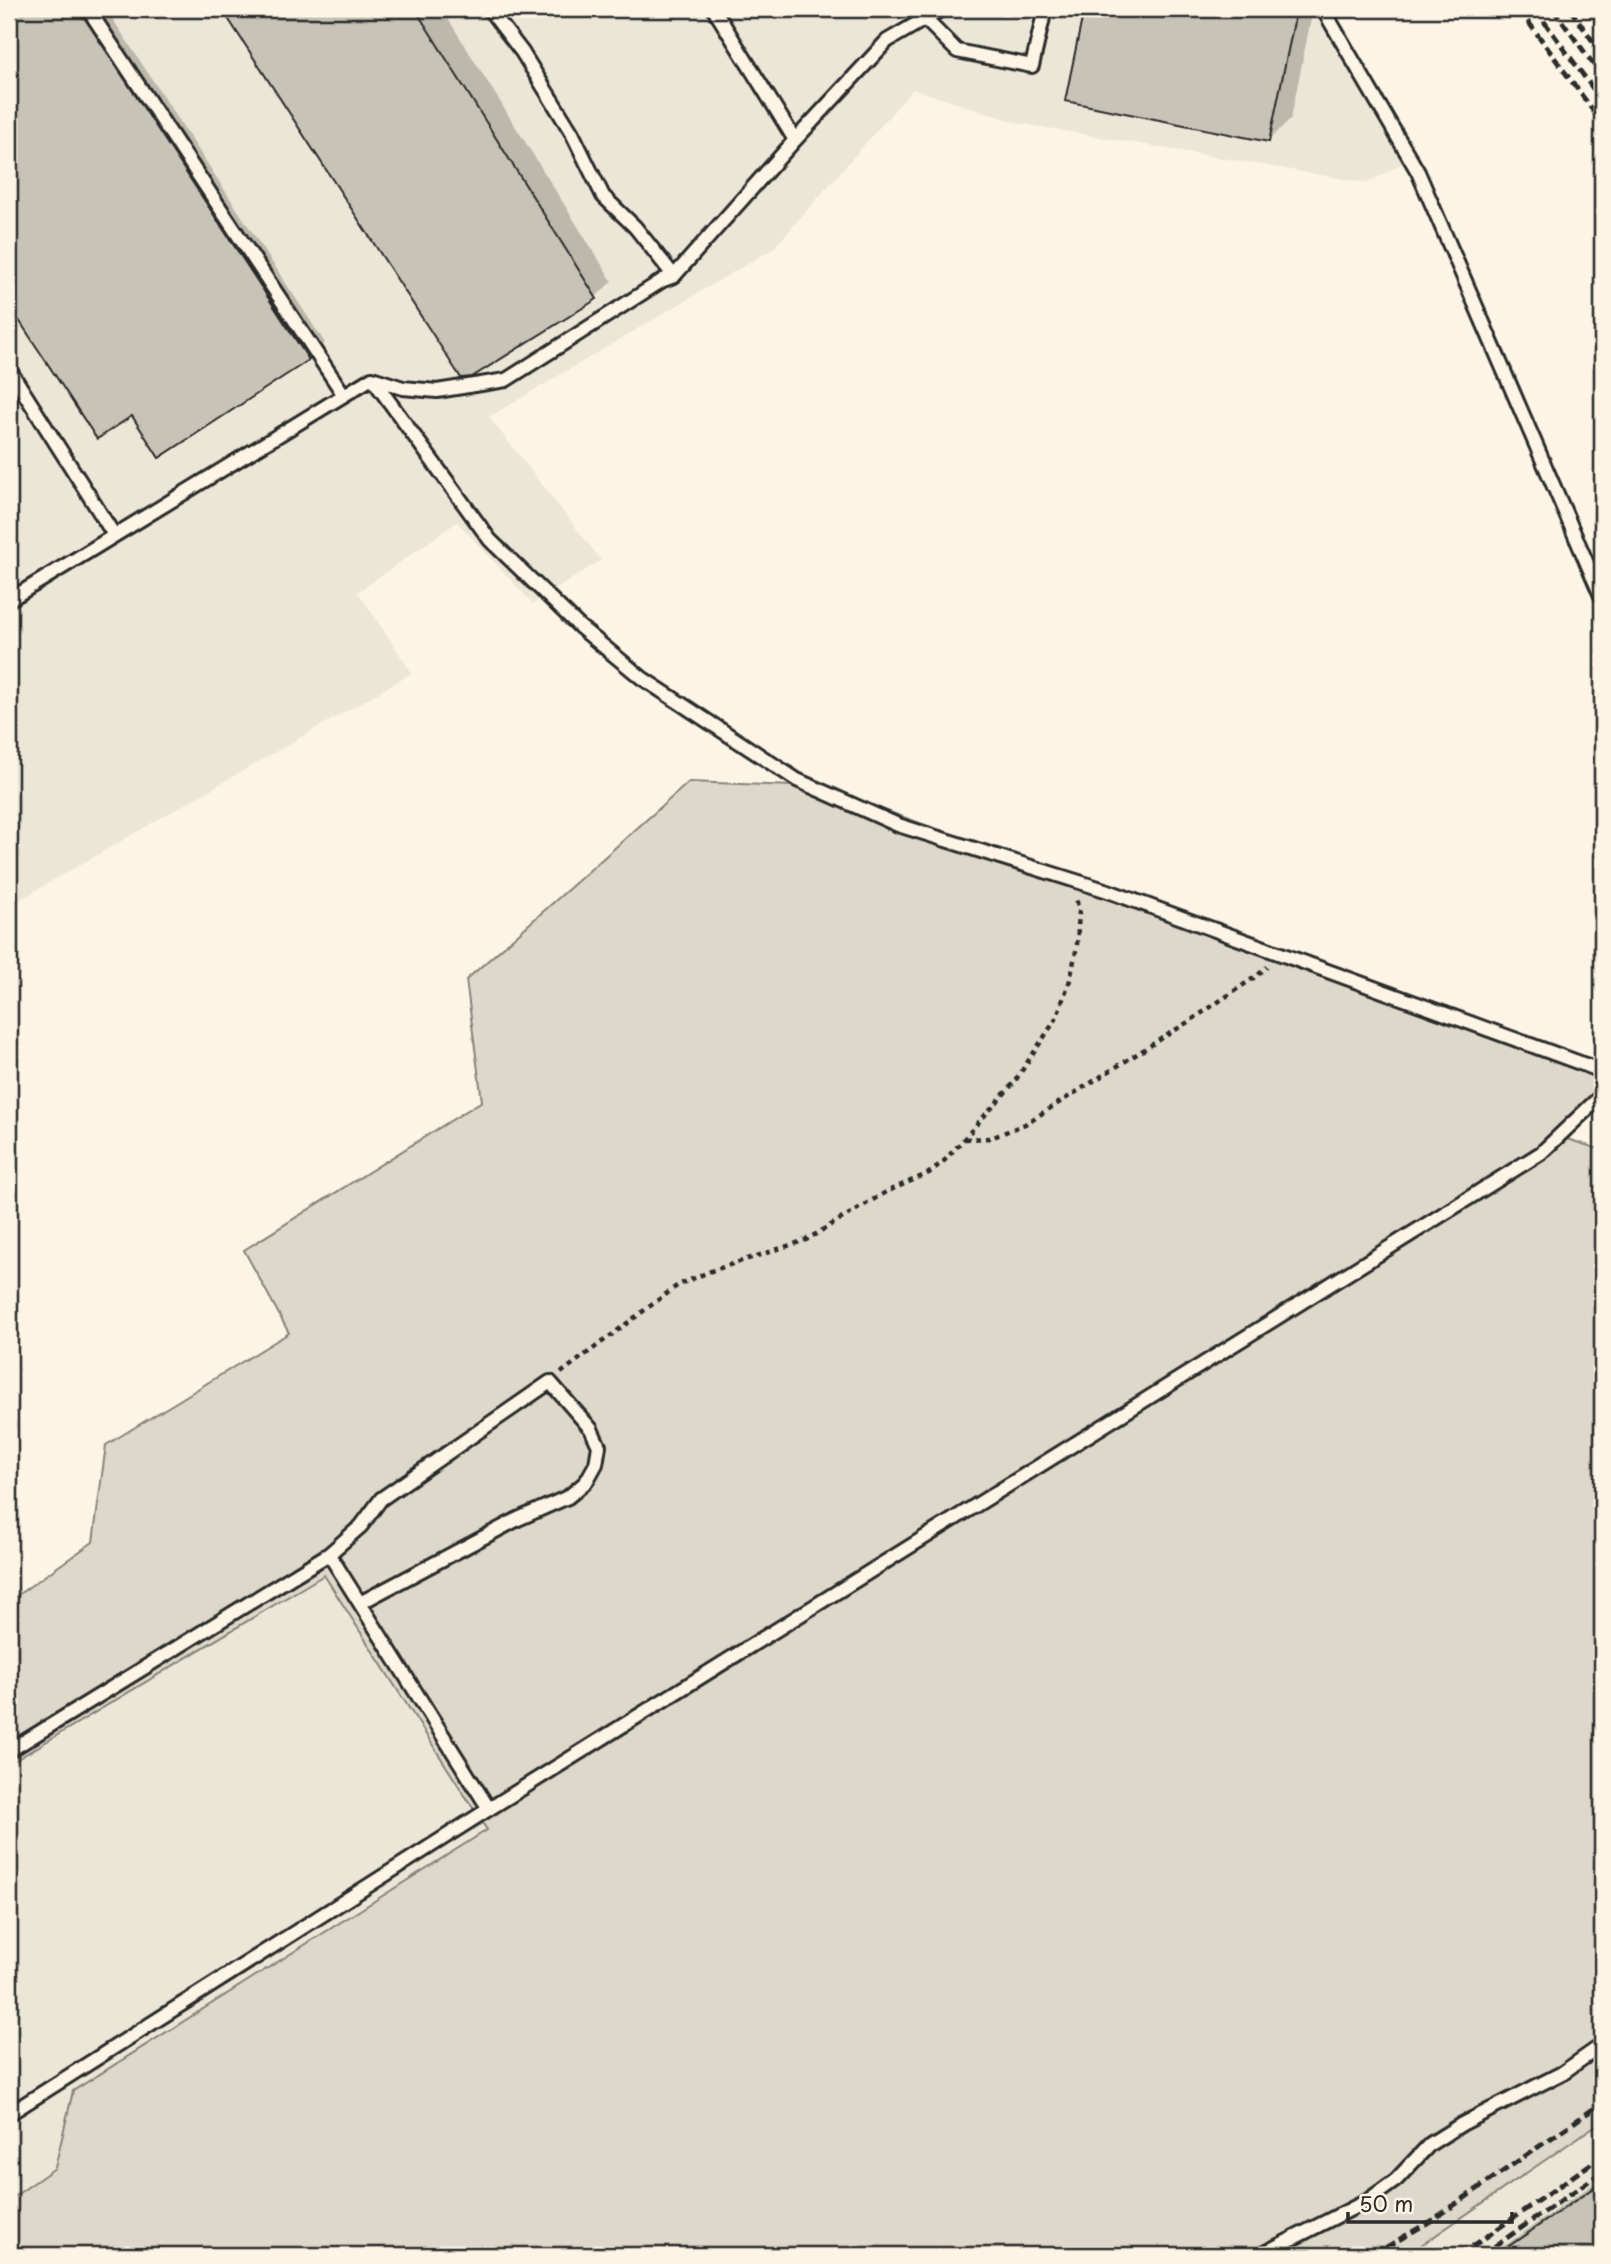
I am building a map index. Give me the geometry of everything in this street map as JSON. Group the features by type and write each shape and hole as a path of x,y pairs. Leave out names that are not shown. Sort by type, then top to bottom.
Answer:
{"lane":[{"path":"88,9 344,395"},
{"path":"489,9 522,52 572,133 603,197 635,227 674,276"},
{"path":"714,9 794,140"},
{"path":"9,600 372,378 403,388 437,391 506,380 674,276 794,140 887,41 942,9"},
{"path":"925,19 957,51 1032,66 1045,9"},
{"path":"1323,9 1418,172 1602,598"},
{"path":"9,369 114,535"},
{"path":"372,378 490,540 580,626 642,678 797,780 898,825 1073,880 1602,1071"},
{"path":"9,2114 489,1809 1541,1153 1602,1095"},
{"path":"9,1751 329,1554 361,1526 381,1499 550,1382 591,1429 599,1446 596,1464 586,1482 568,1497 518,1519 360,1603"},
{"path":"329,1554 489,1809"},
{"path":"1261,2255 1367,2201 1396,2180 1430,2144 1462,2124 1562,2073 1602,2045"}],"path":[{"path":"550,1382 603,1339 678,1285 711,1271 806,1240 886,1192 929,1173 964,1139 1013,1084 1056,1019 1070,979 1077,946 1079,911 1073,880"},
{"path":"964,1139 991,1138 1025,1124 1196,1017 1258,975 1280,954"}],"shaded area":[{"path":"9,9 1316,9 1409,160 1367,183 1018,123 913,89 774,248 489,417 601,560 533,604 457,522 358,592 412,673 19,900 9,883"},
{"path":"689,782 821,787 1602,1071 1602,1107 1564,1138 1602,1150 1602,2121 1407,2255 9,2255 9,2200 55,2168 73,2091 487,1830 324,1575 9,1764 9,1601 93,1542 106,1445 289,1333 244,1250 482,1101 466,980"},
{"path":"324,1574 487,1830 73,2091 55,2169 9,2200 9,1764"},
{"path":"1602,2066 1602,2255 1307,2255"}],"building":[{"path":"9,9 79,9 309,360 159,458 132,416 97,439 9,305"},
{"path":"222,9 415,9 597,299 472,377 461,378"},
{"path":"1084,9 1281,9 1296,12 1269,142 1065,101"},
{"path":"1602,2182 1602,2255 1496,2255"}],"railway":[{"path":"1519,9 1602,123"},
{"path":"1535,9 1602,101"},
{"path":"1553,9 1602,76"},
{"path":"1570,9 1602,54"},
{"path":"1373,2255 1434,2219 1602,2103"},
{"path":"1460,2255 1602,2156"},
{"path":"1482,2255 1602,2172"}]}
